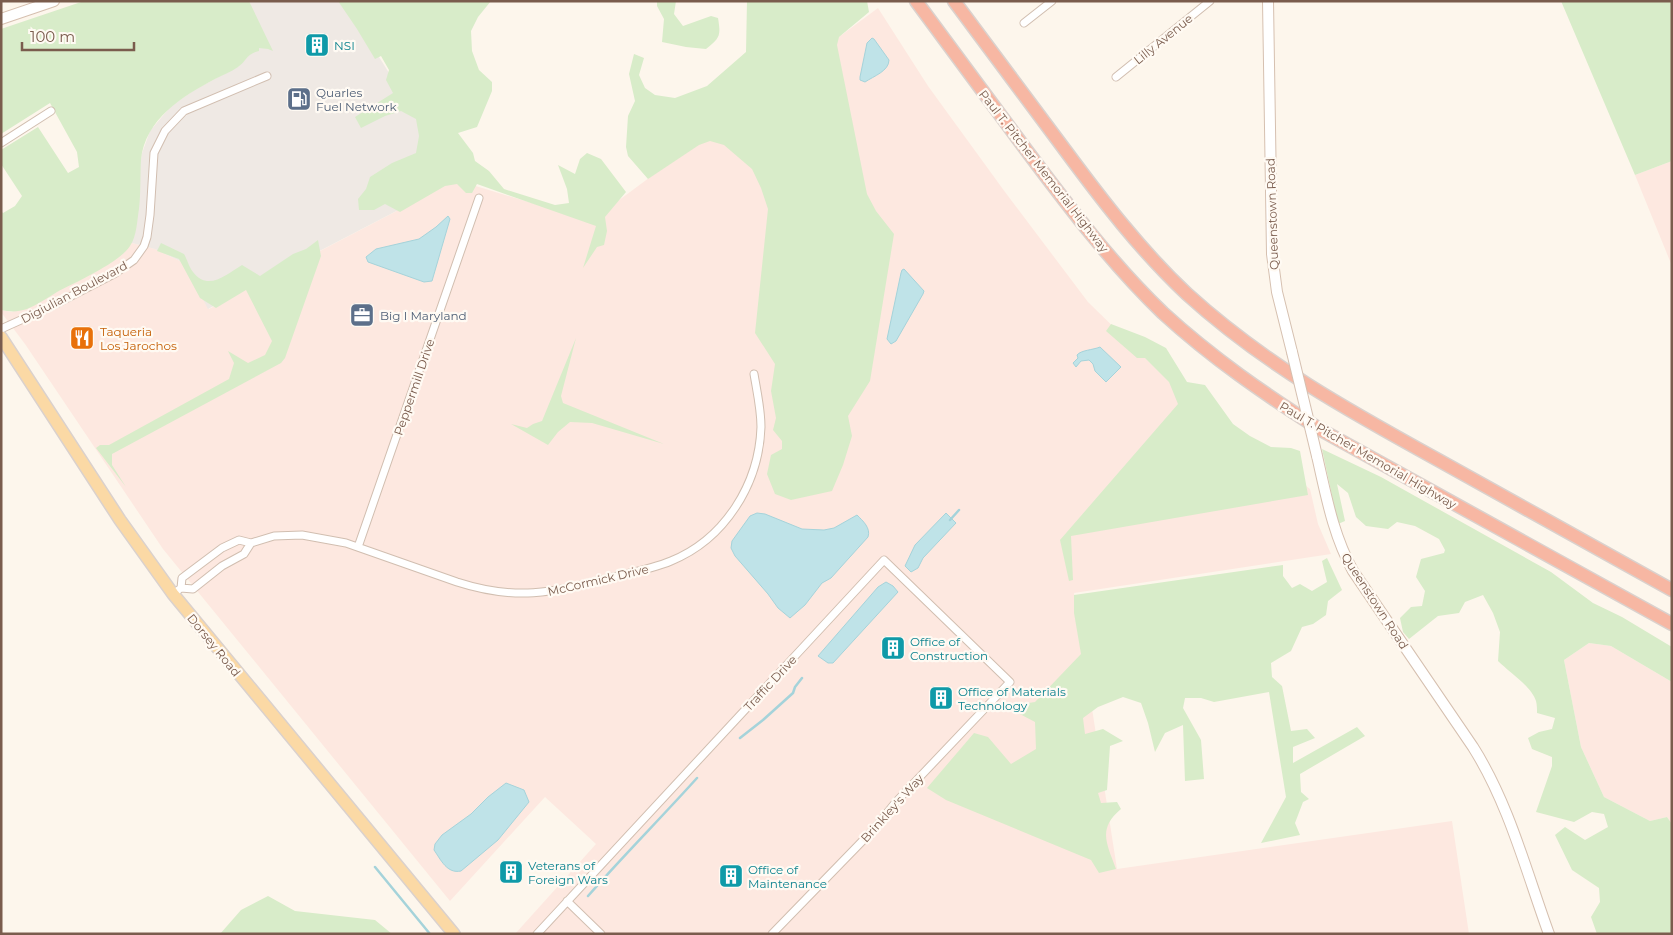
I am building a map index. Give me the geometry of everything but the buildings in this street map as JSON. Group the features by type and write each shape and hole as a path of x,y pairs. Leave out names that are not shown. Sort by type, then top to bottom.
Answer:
{"highway":[{"name":"Paul T. Pitcher Memorial Highway","path":"916,1 1093,236 1163,313 1197,343 1236,374 1321,430 1672,624"},
{"path":"954,1 1123,225 1165,272 1220,323 1268,359 1337,404 1672,590"},
{"path":"1563,565 1672,631"}],"main road":[{"name":"Dorsey Road","path":"1,337 115,513 454,934"}],"street":[{"path":"1,19 54,1"},
{"path":"1024,23 1052,1"},
{"name":"Lilly Avenue","path":"1116,78 1210,1"},
{"name":"Queenstown Road","path":"1268,1 1272,254 1277,292 1335,530 1343,552 1354,571 1473,747 1488,773 1507,816 1548,934"},
{"name":"Digiulian Boulevard","path":"1,329 54,305 114,274 134,260 144,246 147,237 154,153 165,131 184,111 267,76"},
{"path":"1,143 50,111"},
{"name":"Peppermill Drive","path":"358,547 479,198"},
{"name":"McCormick Drive","path":"177,591 182,578 222,548 239,540 251,542 274,536 302,535 332,539 475,588 494,592 545,593 672,561 697,547 711,536 731,514 745,490 754,467 760,439 760,414 754,374"},
{"path":"177,591 193,589 222,566 244,554 251,542"},
{"name":"Traffic Drive","path":"537,934 884,560 1010,682"},
{"name":"Brinkley's Way","path":"772,934 876,828 895,804 1010,682"},
{"path":"567,901 601,934"}],"shaded area":[{"path":"249,1 344,1 456,180 208,309 184,263 155,249 128,242 142,153 150,131 171,106 196,89 239,66 251,53 255,17"},
{"path":"878,8 928,86 1088,302 1173,385 1310,489 1318,524 1331,554 1074,593 1117,869 1452,821 1469,934 515,934 596,844 545,797 450,901 163,549 25,344 1,312 1,310 12,312 111,259 128,242 155,249 184,263 209,309 456,180 591,221"},
{"path":"1672,161 1672,266 1635,175"},
{"path":"1589,643 1611,646 1672,682 1672,824 1667,817 1650,821 1604,797 1581,747 1564,660"}],"green space":[{"path":"84,1 249,1 273,51 259,48 259,51 249,56 238,67 190,93 168,110 158,121 144,145 141,160 140,203 134,238 130,246 117,259 31,307 17,311 1,310 1,211 3,213 15,206 22,196 1,164 1,150 38,127 68,173 79,167 77,152 50,103 1,134 1,29"},
{"path":"338,1 491,1 478,17 471,31 472,51 479,70 492,82 492,91 477,127 458,133 473,153 475,161 489,171 504,189 555,205 569,203 567,189 558,165 575,174 580,159 587,153 601,159 626,192 605,217 607,231 604,245 597,247 583,268 596,226 477,184 472,193 466,193 457,184 445,186 400,212 385,204 374,210 359,210 358,199 366,189 370,177 392,163 416,153 419,136 416,119 401,111 385,116 361,128 355,117 393,93 386,80 389,70 381,56 375,59"},
{"path":"657,1 676,1 674,14 683,26 711,16 718,18 719,33 717,39 706,49 662,42 664,19 657,6"},
{"path":"747,1 867,1 869,12 839,37 837,45 867,194 876,211 894,234 870,381 848,416 852,436 843,465 832,491 791,500 775,494 767,474 771,455 782,449 782,441 773,430 776,418 771,391 775,364 755,333 768,209 761,188 752,169 724,145 710,141 699,145 648,179 628,156 626,147 628,116 635,101 629,74 634,54 644,58 639,75 645,88 655,95 675,98 707,86 746,52"},
{"path":"1561,1 1672,1 1672,161 1635,175"},
{"path":"318,240 321,256 285,358 281,363 112,454 112,465 126,487 96,448 100,445 109,445 229,379 234,363 228,351 248,363 265,355 272,341 246,290 216,308 200,298 179,259 157,251 161,243 184,254 192,270 199,278 211,281 224,276 242,265 260,276"},
{"path":"1111,324 1145,337 1166,348 1187,382 1205,385 1233,424 1250,436 1271,447 1291,448 1300,451 1308,495 1071,536 1073,580 1069,581 1060,540 1178,404 1169,382 1145,358 1137,358 1106,331"},
{"path":"576,338 561,396 563,403 664,444 592,423 570,422 558,432 548,445 511,424 527,428 542,421"},
{"path":"1322,449 1381,477 1551,572 1593,603 1622,617 1672,647 1672,682 1611,646 1589,643 1564,660 1581,747 1604,797 1650,821 1667,817 1672,824 1672,934 1597,934 1591,917 1600,902 1599,888 1572,870 1555,835 1565,827 1585,840 1608,827 1604,814 1592,812 1574,822 1536,812 1552,766 1552,757 1532,749 1528,738 1539,732 1552,729 1555,718 1537,713 1536,701 1530,690 1498,661 1500,632 1493,613 1483,595 1465,602 1459,613 1438,616 1409,639 1403,632 1400,618 1411,607 1422,606 1425,591 1416,577 1421,559 1444,553 1445,550 1439,539 1415,526 1397,522 1388,529 1366,526 1356,517 1348,493 1337,484 1345,521 1338,524"},
{"path":"1327,558 1342,590 1328,601 1326,615 1313,624 1302,627 1291,651 1271,663 1272,677 1282,686 1291,731 1307,729 1315,738 1293,747 1293,763 1357,727 1365,736 1300,774 1301,792 1309,799 1303,802 1295,823 1300,835 1261,843 1286,797 1269,692 1214,702 1201,698 1185,698 1183,708 1201,740 1204,779 1185,781 1183,725 1165,733 1155,752 1141,703 1123,697 1098,707 1083,718 1085,734 1103,729 1123,741 1110,746 1107,790 1098,793 1101,803 1117,802 1121,809 1109,823 1106,830 1107,844 1116,869 1099,873 1091,860 946,800 927,788 974,733 988,737 1011,764 1036,749 1035,722 1016,712 1016,705 1035,702 1081,654 1074,613 1074,595 1283,565 1283,576 1292,588 1300,584 1312,591 1327,582 1322,561"},
{"path":"268,896 295,911 375,920 392,934 220,934 241,910"}],"water":[{"path":"872,38 889,60 884,70 865,82 860,80 860,77 867,43"},
{"path":"448,216 450,219 432,281 424,282 368,262 366,257 376,249 419,239"},
{"path":"904,269 924,291 896,341 891,344 887,339 901,273"},
{"path":"1100,347 1121,367 1106,382 1095,371 1093,364 1089,360 1081,361 1076,367 1073,363 1078,358 1077,355 1079,353"},
{"path":"757,513 765,514 802,529 824,530 834,528 857,515 864,522 869,534 831,578 822,583 805,605 790,618 778,608 735,556 731,548 732,541 750,516"},
{"path":"946,513 956,523 923,558 918,568 911,572 905,566 915,545"},
{"path":"886,582 898,592 833,663 828,663 818,656 878,587"},
{"path":"506,783 524,790 529,802 498,840 461,871 448,868 434,850 435,844 442,835 471,814"}],"waterway":[{"path":"950,520 959,510"},
{"path":"740,738 793,693 802,678"},
{"path":"588,896 697,778"},
{"path":"375,867 430,934"}],"place":[{"name":"NSI","path":"317,45"},
{"name":"Quarles Fuel Network","path":"299,99"},
{"name":"Big I Maryland","path":"362,315"},
{"name":"Taqueria Los Jarochos","path":"82,338"},
{"name":"Office of Construction","path":"893,648"},
{"name":"Office of Materials Technology","path":"941,698"},
{"name":"Veterans of Foreign Wars","path":"511,872"},
{"name":"Office of Maintenance","path":"731,876"}]}
